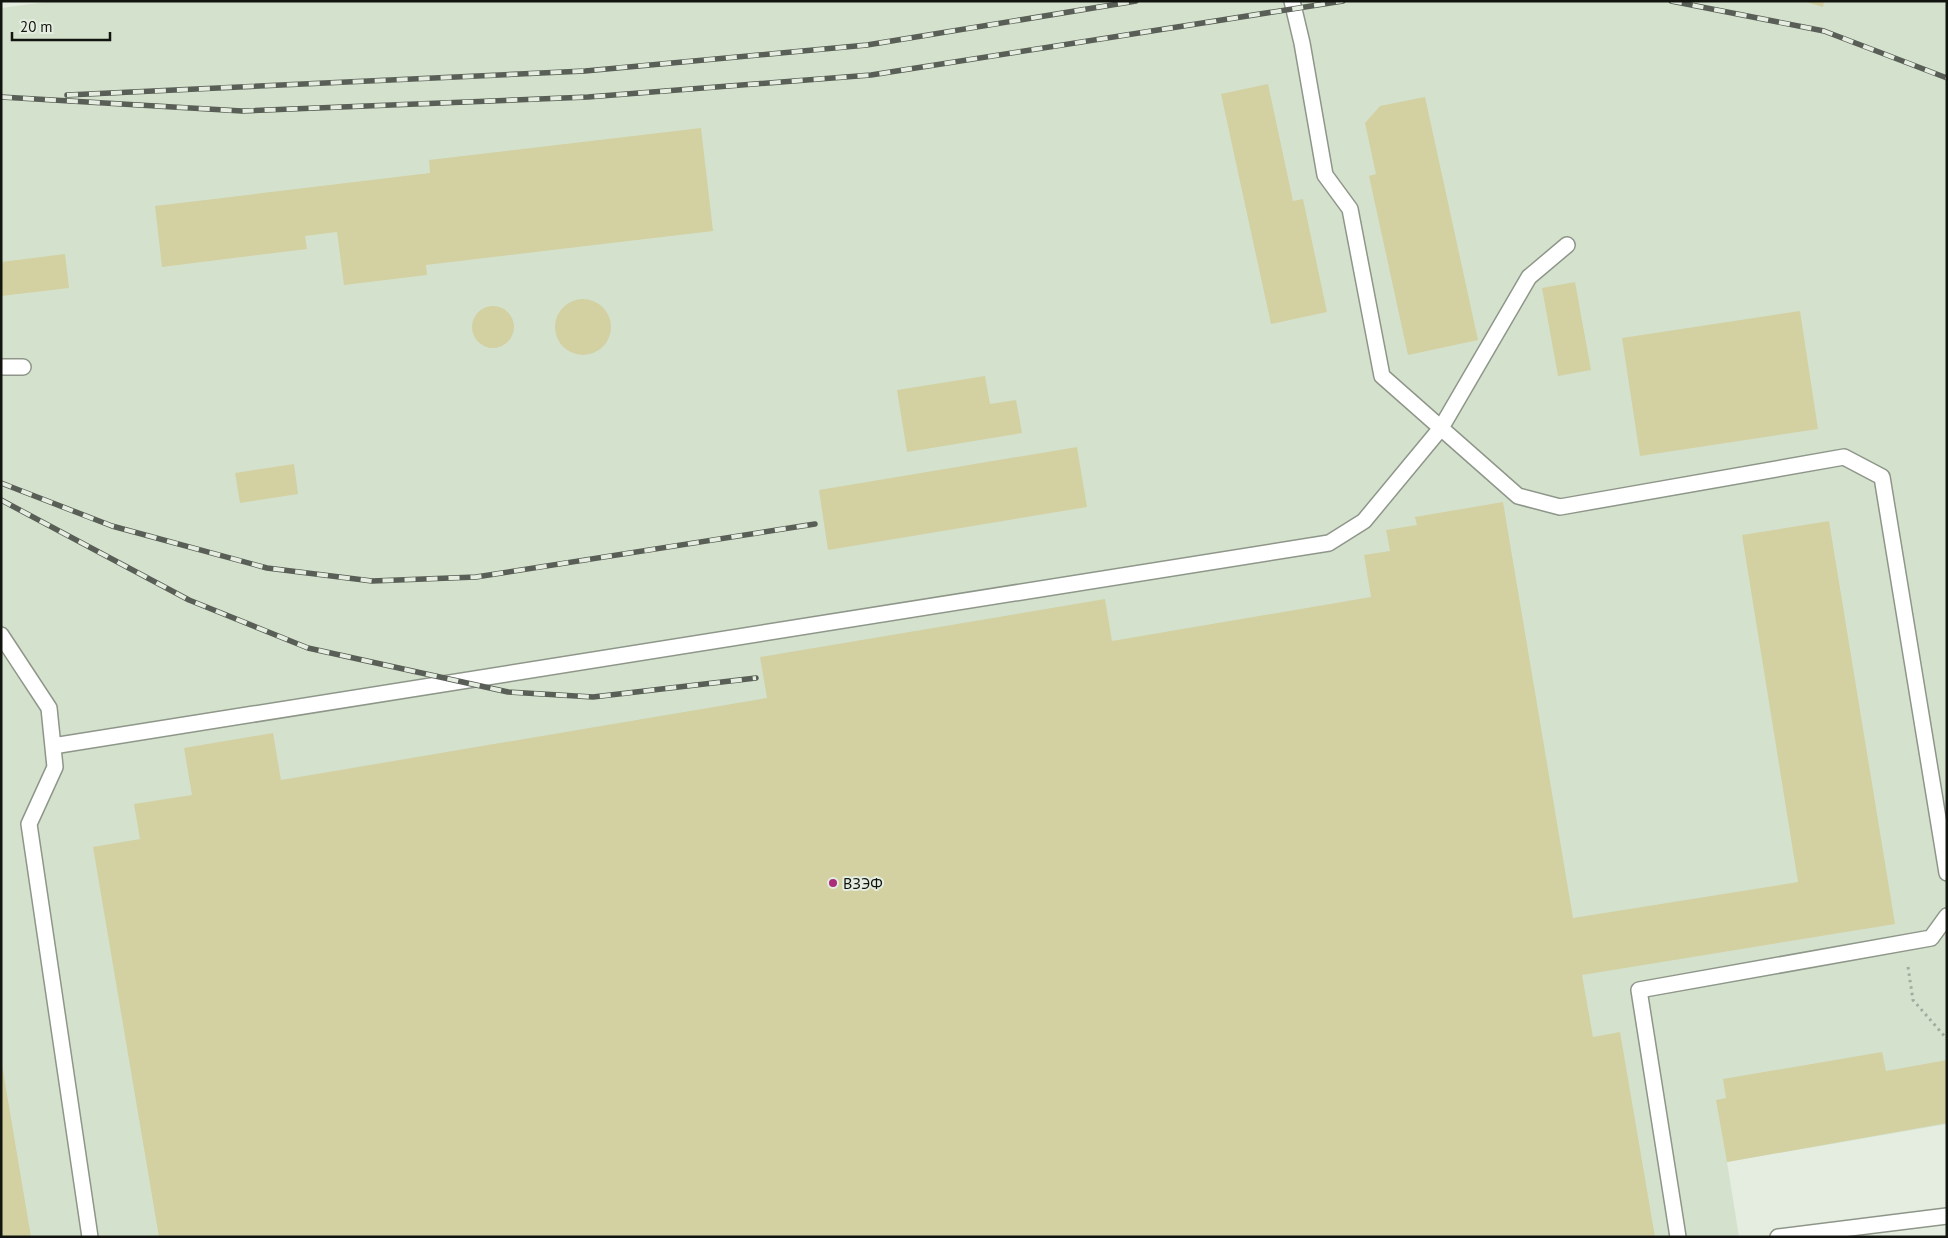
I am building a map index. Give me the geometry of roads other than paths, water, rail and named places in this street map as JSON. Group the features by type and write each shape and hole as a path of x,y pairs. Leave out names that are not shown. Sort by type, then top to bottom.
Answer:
{"lane":[{"path":"1292,1 1302,43 1325,176 1350,209 1382,376 1518,496 1560,507 1844,457 1882,477 1947,873"},
{"path":"53,746 1329,543 1364,521 1441,428 1529,277 1567,245"},
{"path":"1,367 23,367"},
{"path":"1,635 48,708 55,767 29,824 90,1237"},
{"path":"1678,1237 1639,990 1931,938 1947,916"},
{"path":"1778,1237 1947,1216"}],"railway":[{"path":"67,95 585,71 867,45 1136,1"},
{"path":"1,97 242,111 588,97 871,75 1343,1"},
{"path":"1671,1 1824,31 1947,78"},
{"path":"1,483 112,526 267,568 372,581 476,577 815,524"},
{"path":"1,500 189,600 308,648 508,692 593,697 756,678"}],"place":[{"name":"ВЗЭФ","path":"833,883"}]}
